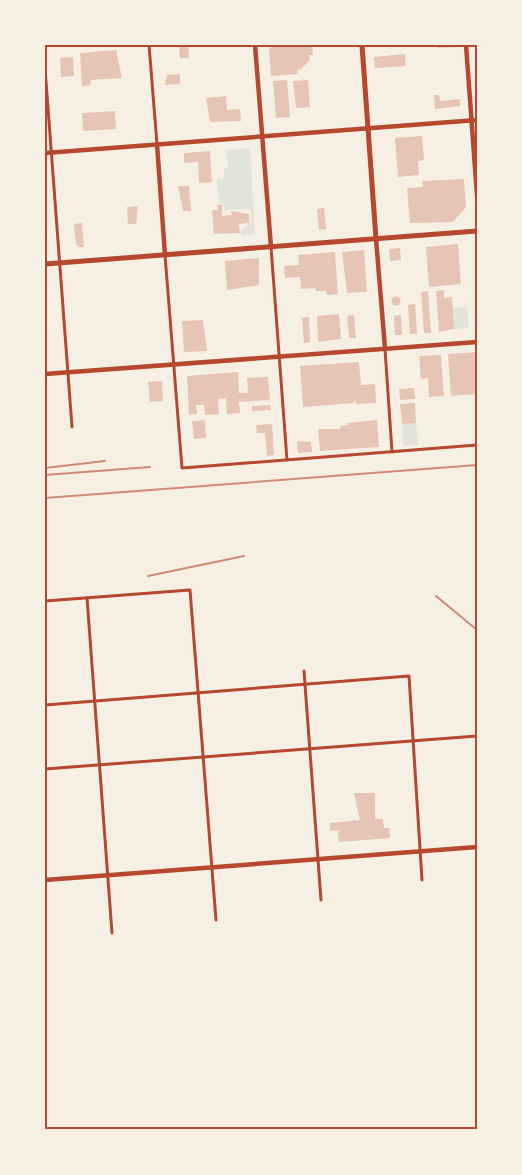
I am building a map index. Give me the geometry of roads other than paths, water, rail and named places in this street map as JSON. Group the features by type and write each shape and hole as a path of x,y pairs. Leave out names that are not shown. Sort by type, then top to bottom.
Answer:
{"main road":[{"path":"362,45 376,239"},
{"path":"45,264 477,231"}],"street":[{"path":"149,45 182,468 477,445"},
{"path":"255,45 287,460"},
{"path":"466,45 474,120 477,195"},
{"path":"45,68 72,427"},
{"path":"45,153 474,120"},
{"path":"376,239 392,452"},
{"path":"45,374 477,342"},
{"path":"45,601 190,590 200,693 216,920"},
{"path":"87,598 112,933"},
{"path":"304,671 321,900"},
{"path":"45,705 409,676 422,880"},
{"path":"45,769 477,736"},
{"path":"45,880 477,847"}],"railway":[{"path":"45,468 105,461"},
{"path":"45,498 477,465"},
{"path":"45,475 150,467"},
{"path":"148,576 244,556"},
{"path":"436,596 477,630"}]}
